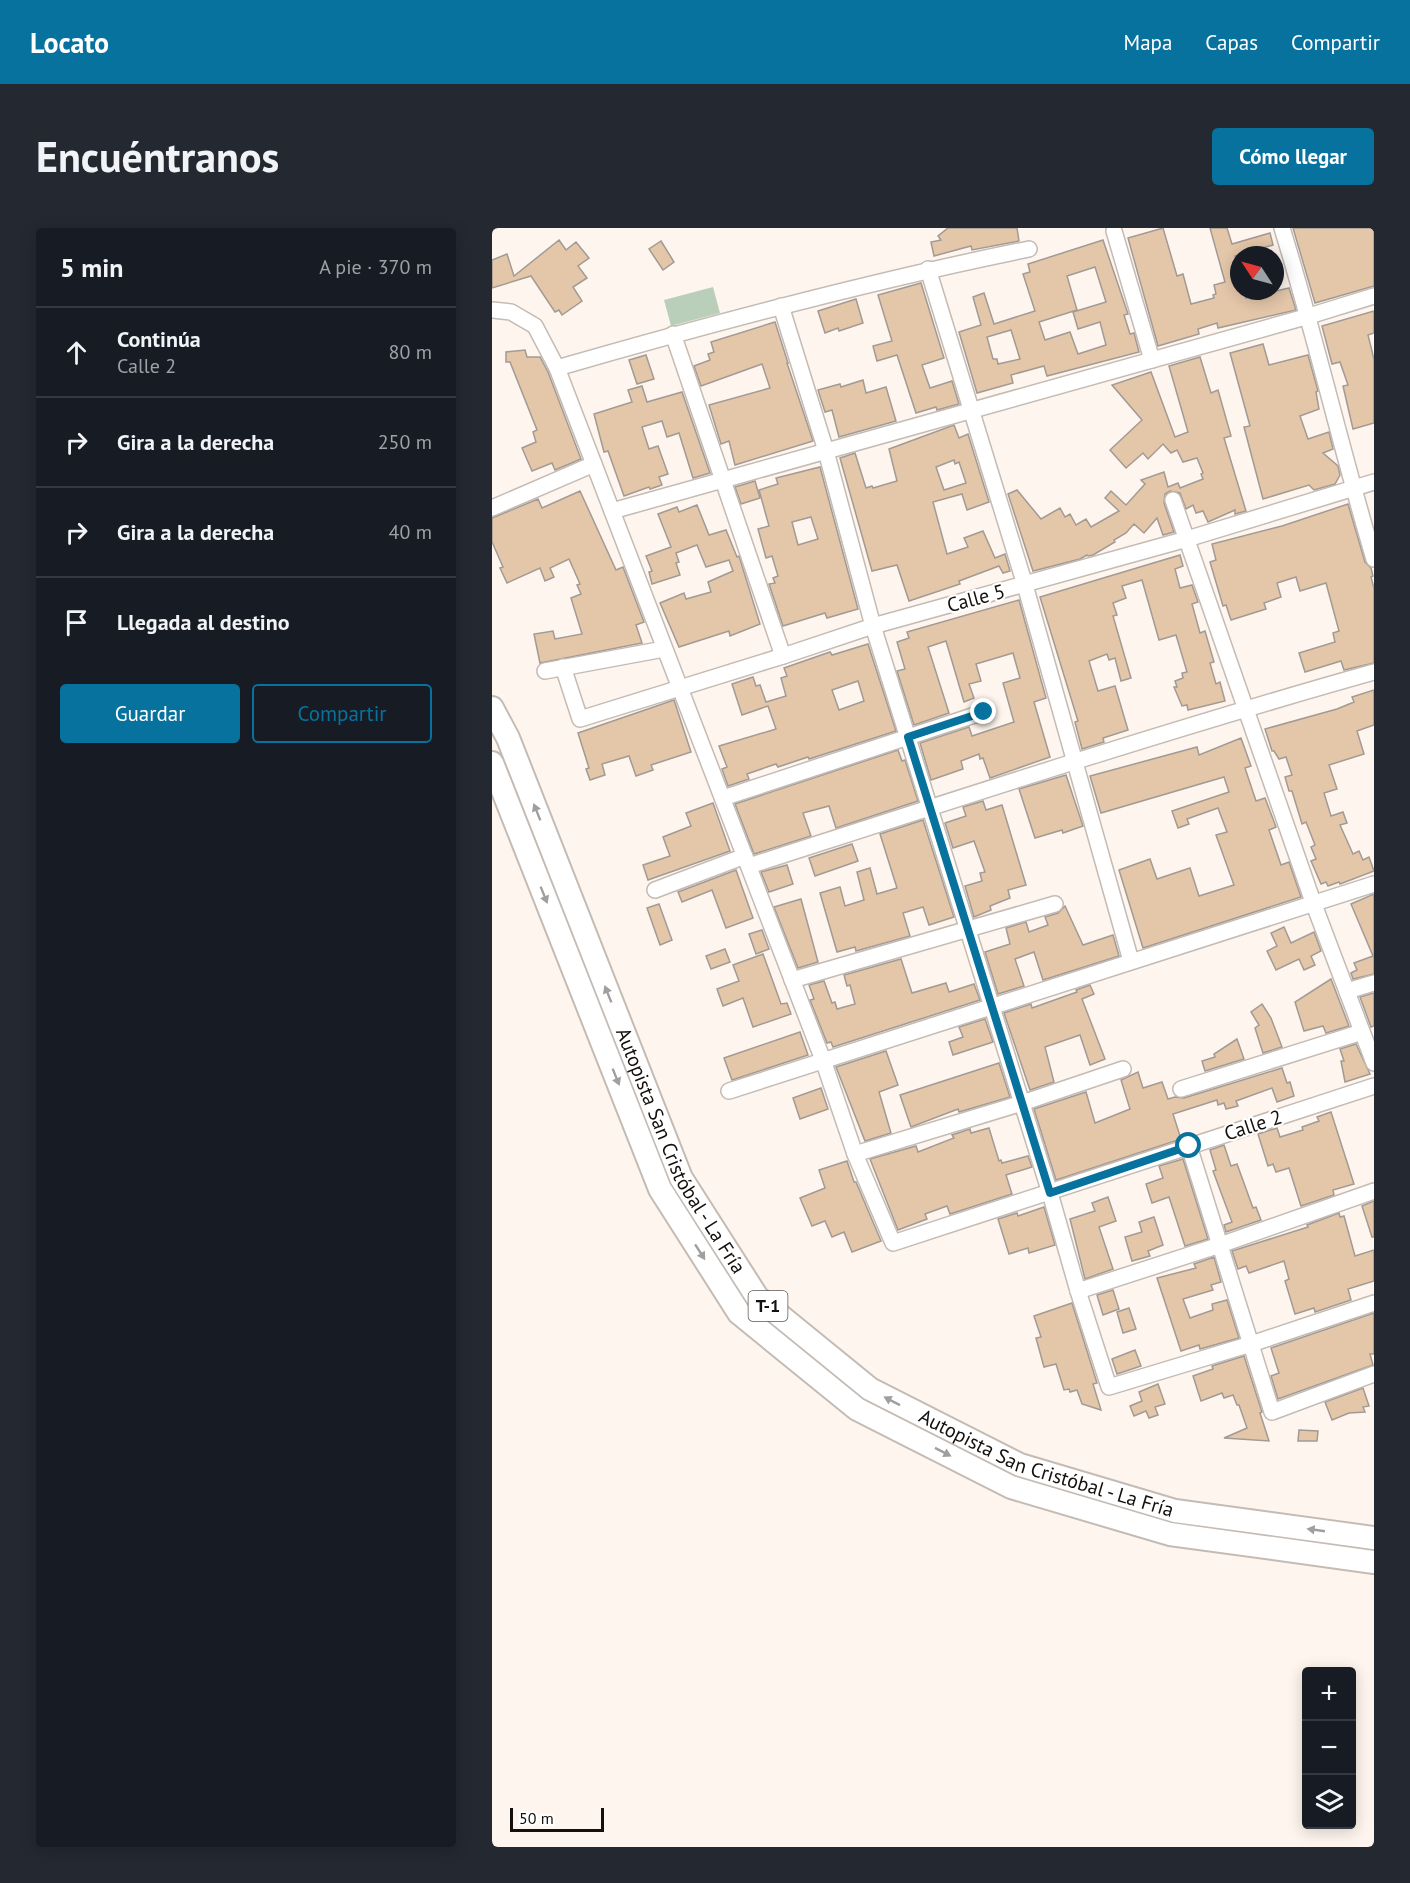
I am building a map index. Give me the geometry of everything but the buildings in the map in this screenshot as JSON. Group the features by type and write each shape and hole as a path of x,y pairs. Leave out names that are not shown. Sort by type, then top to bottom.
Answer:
{"highway":[{"name":"Autopista San Cristóbal - La Fría","path":"492,708 508,738 681,1178 757,1297 870,1389 1020,1465 1175,1511 1374,1538"},
{"name":"Autopista San Cristóbal - La Fría","path":"492,763 660,1189 739,1313 857,1409 1011,1487 1170,1534 1374,1562"}],"street":[{"path":"1282,228 1309,316 1353,488 1374,559"},
{"path":"1114,231 1152,360"},
{"path":"557,368 673,334 781,306 928,269 1029,249"},
{"path":"928,269 1025,585 1131,961"},
{"path":"612,511 1374,296"},
{"path":"781,306 826,452 873,627 1109,1387 1251,1344 1374,1303"},
{"path":"492,309 511,312 535,326 557,368 823,1060 855,1154 1022,1103 1123,1069"},
{"path":"673,334 783,656"},
{"path":"492,508 594,464"},
{"name":"Calle 5","path":"563,667 580,719 873,627 1187,539 1374,482"},
{"path":"1173,500 1313,902 1374,1062"},
{"path":"545,671 664,649"},
{"path":"655,890 930,807 1073,760 1374,672"},
{"path":"723,798 984,712"},
{"path":"729,1091 1374,884"},
{"path":"792,980 1055,904"},
{"path":"1347,991 1374,983"},
{"path":"1181,1089 1362,1032"},
{"name":"Calle 2","path":"855,1154 892,1243 1189,1146 1373,1089"},
{"path":"1189,1146 1272,1412 1374,1374"},
{"path":"1078,1291 1220,1245 1374,1191"}],"green space":[{"path":"713,287 720,313 671,326 664,300"}],"route":[{"path":"984,712 908,737 1050,1193 1189,1146"}]}
